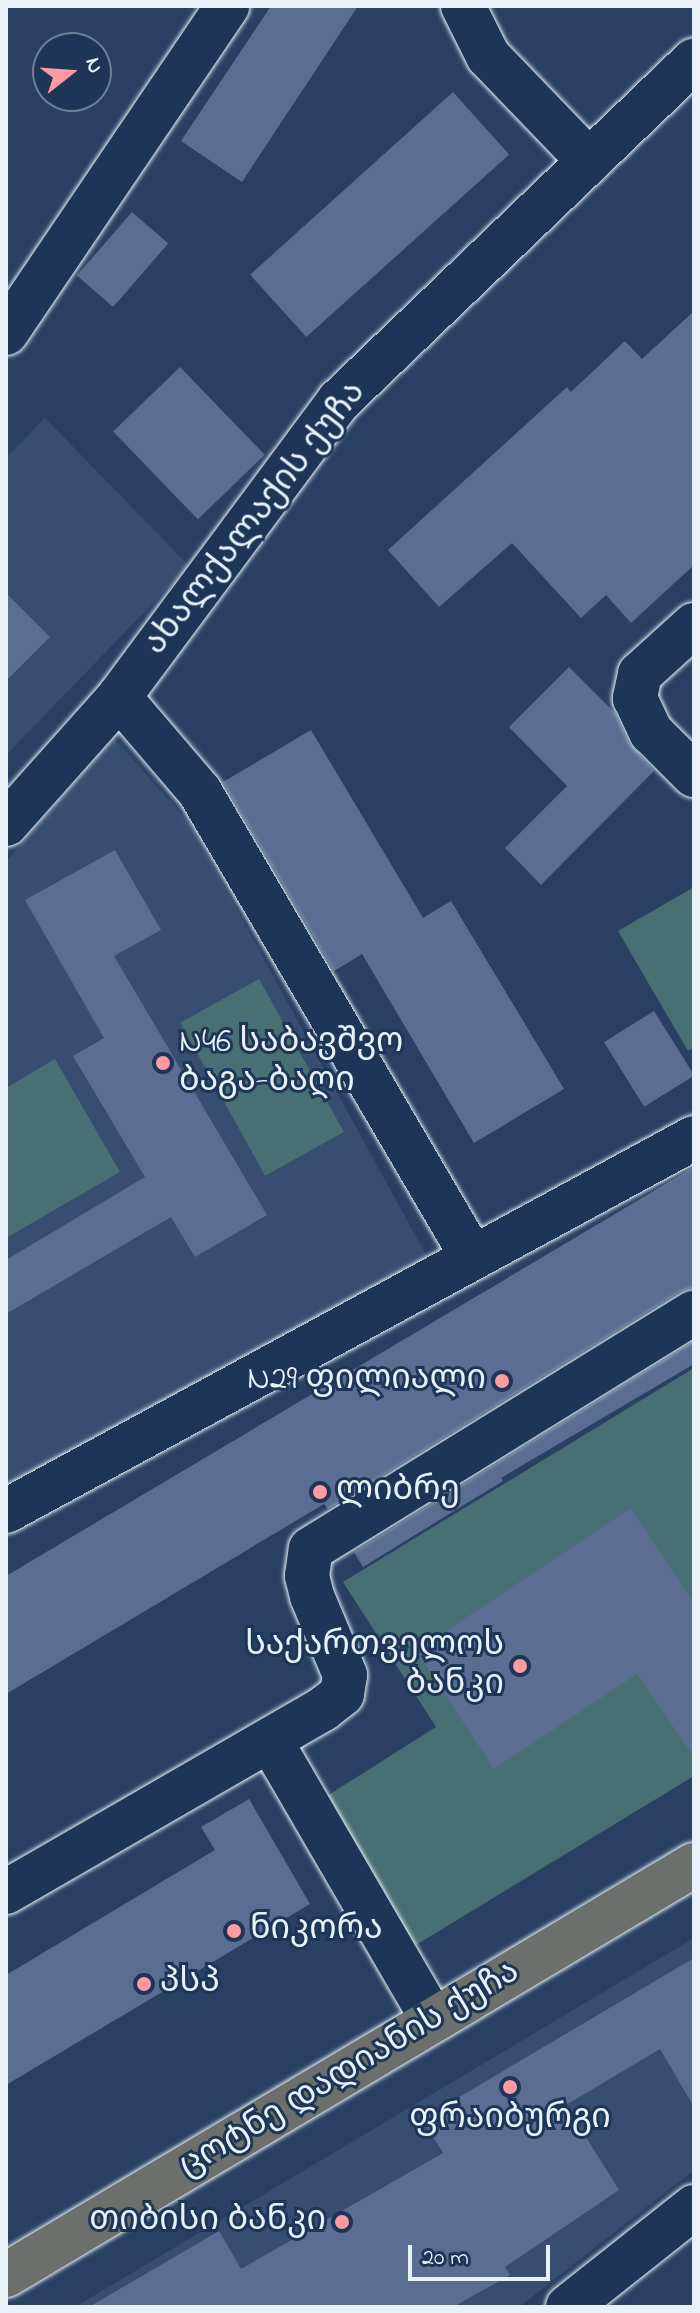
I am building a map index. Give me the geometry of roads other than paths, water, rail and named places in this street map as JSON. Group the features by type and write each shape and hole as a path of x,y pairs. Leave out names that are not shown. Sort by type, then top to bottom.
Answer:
{"main road":[{"name":"ცოტნე დადიანის ქუჩა","path":"6,2275 694,1865"}],"street":[{"path":"6,333 227,6"},
{"path":"463,6 488,56 589,161"},
{"name":"ახალქალაქის ქუჩა","path":"6,824 119,697 339,401 694,61"},
{"path":"694,625 640,674 635,698 651,732 694,775"},
{"path":"119,697 200,792 473,1258"},
{"path":"6,1511 694,1138"},
{"path":"6,1892 323,1709 342,1694 345,1675 312,1596 307,1576 311,1549 694,1312"},
{"path":"270,1740 433,2020"},
{"path":"568,2307 694,2207"}],"place":[{"name":"N46 საბავშვო ბაგა-ბაღი","path":"163,1063"},
{"name":"N29 ფილიალი","path":"502,1381"},
{"name":"ლიბრე","path":"320,1492"},
{"name":"საქართველოს ბანკი","path":"520,1666"},
{"name":"ნიკორა","path":"234,1931"},
{"name":"პსპ","path":"144,1984"},
{"name":"ფრაიბურგი","path":"510,2087"},
{"name":"თიბისი ბანკი","path":"342,2222"}]}
